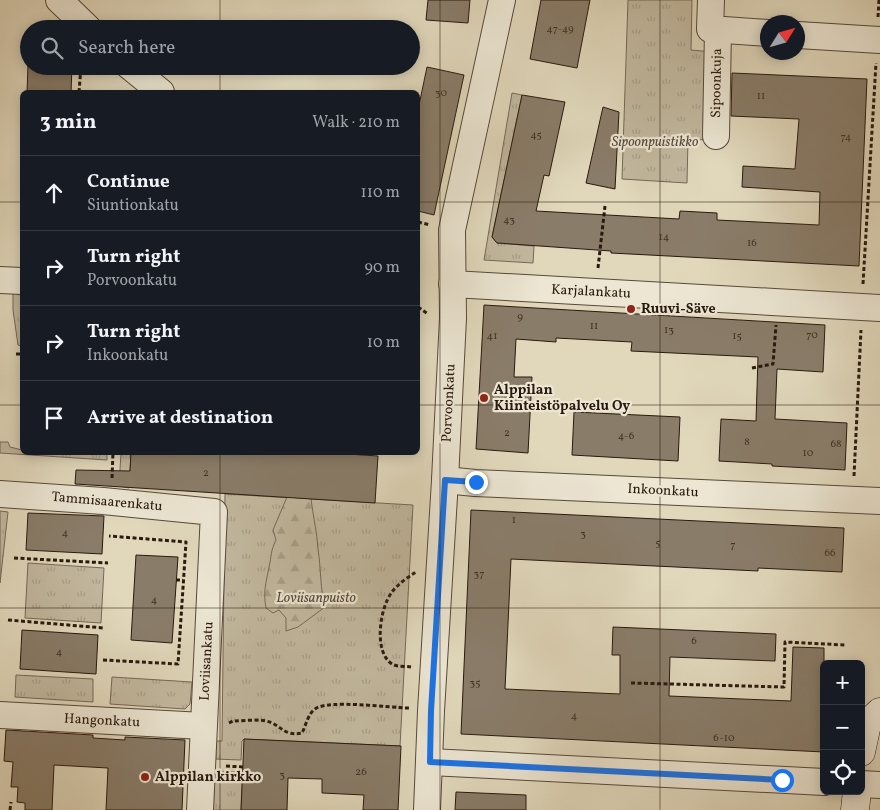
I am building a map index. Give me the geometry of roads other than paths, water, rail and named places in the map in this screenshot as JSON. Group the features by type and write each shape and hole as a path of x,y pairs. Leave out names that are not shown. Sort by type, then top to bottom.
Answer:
{"main road":[{"path":"862,750 868,724 880,712"},
{"path":"855,810 857,795"}],"street":[{"path":"59,0 80,20"},
{"name":"Porvoonkatu","path":"428,810 431,711 453,318 452,230 502,0"},
{"path":"711,0 710,29 760,33"},
{"name":"Sipoonkuja","path":"716,136 718,30"},
{"path":"805,35 879,40"},
{"path":"140,75 159,90"},
{"path":"0,280 20,281"},
{"name":"Karjalankatu","path":"452,284 871,307"},
{"name":"Inkoonkatu","path":"445,480 495,484 880,501"},
{"name":"Tammisaarenkatu","path":"0,494 103,500 214,512"},
{"name":"Loviisankatu","path":"200,810 214,512"},
{"name":"Hangonkatu","path":"0,716 203,726"},
{"path":"430,762 820,782"},
{"path":"865,784 880,785"}],"place":[{"name":"Ruuvi-Säve","path":"631,309"},
{"name":"Alppilan Kiinteistöpalvelu Oy","path":"484,398"},
{"name":"Alppilan kirkko","path":"145,777"}],"park label":[{"name":"Sipoonpuistikko","path":"655,142"},
{"name":"Loviisanpuisto","path":"316,598"}]}
